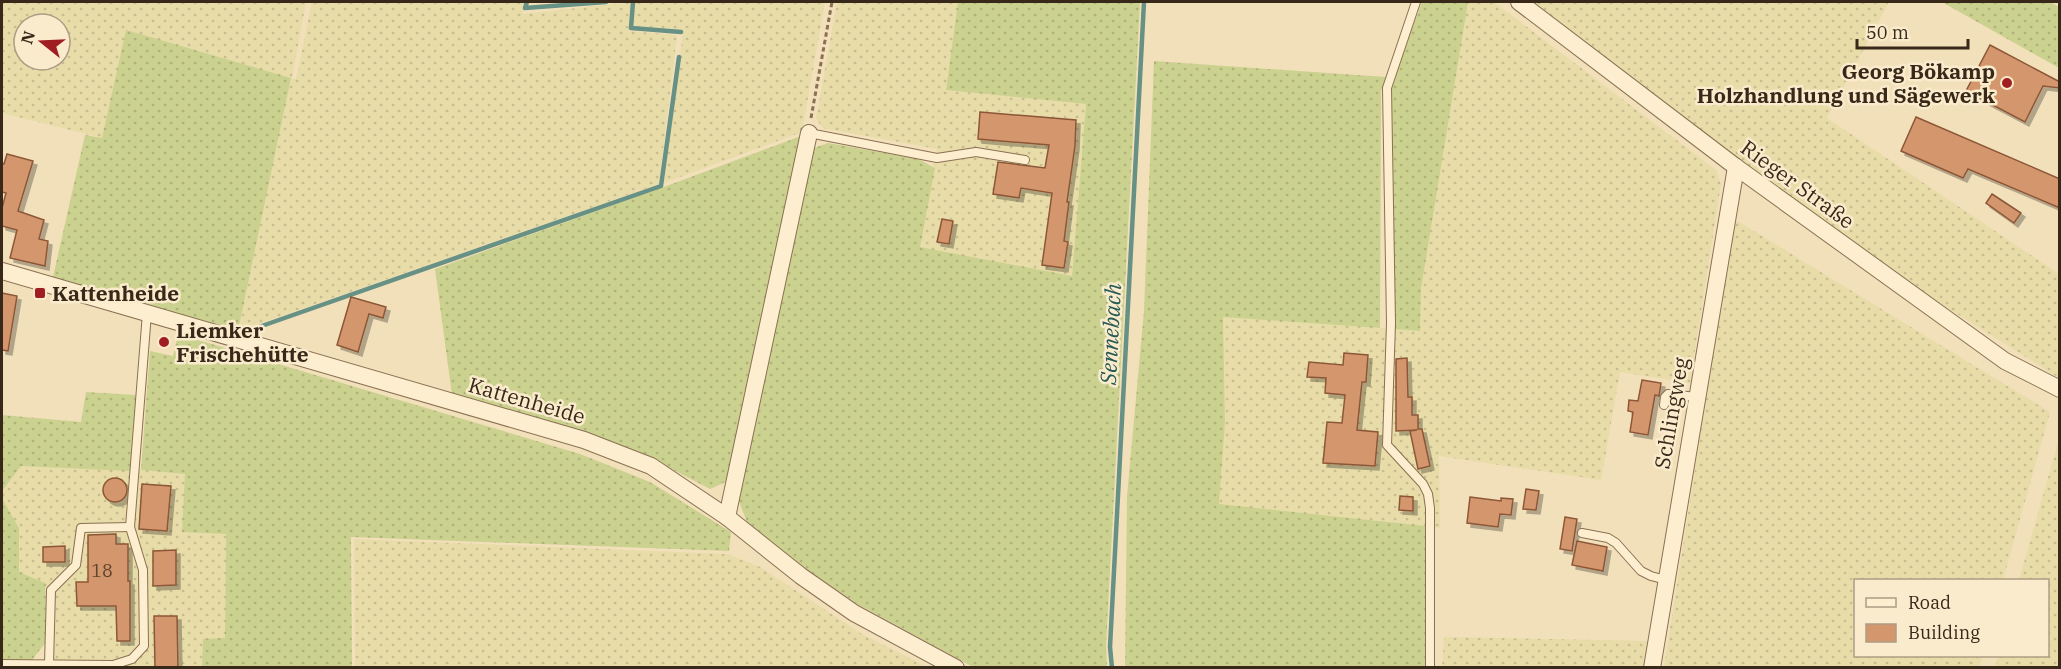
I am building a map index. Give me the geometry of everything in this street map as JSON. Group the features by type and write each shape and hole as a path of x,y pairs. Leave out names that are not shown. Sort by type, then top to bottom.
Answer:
{"street":[{"name":"Rieger Straße","path":"1519,2 1736,166 2005,361 2060,390"},
{"path":"727,516 808,133"},
{"name":"Schlingweg","path":"1652,668 1736,166"},
{"name":"Kattenheide","path":"2,271 584,440 651,466 727,516 801,576 855,612 956,668"}],"lane":[{"path":"1416,2 1387,88 1391,323 1387,445 1423,484 1428,494 1430,508 1430,668"},
{"path":"808,133 937,158 976,152 1025,160"},
{"path":"2,664 113,665 132,659 144,646 143,570 130,527 147,313"},
{"path":"1664,405 1668,394 1697,397"},
{"path":"49,664 51,590 76,565 81,528 130,527"},
{"path":"1581,533 1608,538 1616,543 1641,571 1666,580"}],"path":[{"path":"808,133 832,2"}],"shaded area":[{"path":"2,2 306,2 292,78 296,79 312,2 524,2 523,14 631,2 629,31 677,35 659,184 238,331 291,78 126,31 102,138 2,113"},
{"path":"635,2 825,2 802,132 664,183 683,32 633,26"},
{"path":"837,2 958,2 946,90 1086,104 1072,276 919,247 937,149 823,128 816,119"},
{"path":"1468,2 1494,2 1716,170 1721,184 1690,383 1620,372 1601,480 1439,456 1440,528 1219,505 1225,423 1223,316 1420,331 1421,289"},
{"path":"1525,2 1889,2 1827,118 2059,274 2059,378 1921,291"},
{"path":"1734,219 2050,412 2003,579 1854,579 1854,657 1983,657 1979,667 1664,667"},
{"path":"2059,439 2059,667 1995,667 1998,657 2049,657 2049,579 2019,579"},
{"path":"21,466 141,470 185,474 226,534 225,639 203,639 202,667 46,667 46,642 19,572 19,528 2,498 2,491"},
{"path":"354,539 728,554 760,567 862,634 927,667 355,667"},
{"path":"1444,637 1649,641 1644,667 1442,668"}],"green space":[{"path":"958,2 1140,2 1106,646 1107,667 975,668 859,605 806,569 747,522 736,494 814,148 828,143 918,159 935,168 920,247 1072,276 1086,104 946,90"},
{"path":"1422,2 1468,2 1421,289 1420,331 1394,329 1390,88"},
{"path":"1942,2 2050,2 2059,7 2059,68"},
{"path":"126,30 291,78 238,331 53,277 85,135 102,138"},
{"path":"1154,61 1386,77 1381,91 1380,328 1223,317 1225,423 1219,504 1425,526 1425,667 1125,667 1127,496 1144,311"},
{"path":"801,136 730,480 710,489 639,452 452,395 435,269"},
{"path":"178,334 580,454 650,482 731,532 729,551 351,537 352,667 202,667 203,639 225,638 226,534 182,532 185,474 141,470 150,351 173,356"},
{"path":"86,392 136,395 130,471 21,466 2,491 2,415 81,422"},
{"path":"2,498 19,528 19,572 45,583 46,642 32,660 2,659"}],"building":[{"name":"Georg Bökamp Holzhandlung und Sägewerk","path":"1990,45 2060,82 2060,88 2043,86 2025,122 1966,91"},
{"path":"980,112 1076,120 1075,146 1067,202 1069,202 1064,241 1068,242 1064,268 1042,265 1052,193 1021,188 1019,198 993,194 998,162 1045,168 1049,145 978,139"},
{"path":"1916,117 2060,179 2060,208 1968,169 1963,178 1901,151"},
{"path":"7,154 33,161 18,211 44,220 39,239 48,241 45,266 10,258 17,230 2,226 2,208 6,193 2,192 2,163 4,164"},
{"path":"1992,194 2021,213 2014,223 1986,203"},
{"path":"942,219 953,221 949,244 937,242"},
{"path":"2,293 17,296 8,351 2,350"},
{"path":"351,297 386,307 383,318 369,314 358,352 337,345"},
{"path":"1344,353 1368,355 1366,382 1362,382 1357,430 1378,432 1375,466 1323,463 1327,422 1342,423 1345,395 1325,393 1326,378 1307,377 1309,362 1343,365"},
{"path":"1407,358 1408,397 1412,397 1412,415 1418,415 1418,429 1422,429 1430,466 1418,469 1410,431 1417,430 1396,431 1396,359"},
{"path":"1642,380 1661,383 1659,396 1655,395 1648,435 1630,432 1633,412 1628,411 1629,400 1638,401"},
{"path":"115,478 123,482 127,490 123,498 115,502 107,498 103,490 107,482"},
{"path":"142,484 171,486 167,531 139,529"},
{"path":"1526,489 1539,491 1536,510 1523,509"},
{"path":"1400,496 1413,497 1413,511 1399,510"},
{"path":"1470,497 1501,501 1501,498 1513,499 1511,515 1500,514 1498,527 1467,523"},
{"path":"1565,517 1577,519 1572,551 1560,549"},
{"path":"116,534 116,544 128,544 130,641 117,641 116,606 77,606 76,582 88,582 88,535"},
{"path":"1577,541 1607,547 1603,571 1572,565"},
{"path":"65,546 65,562 43,562 43,547"},
{"path":"176,550 176,585 153,586 153,551"},
{"path":"154,616 177,616 178,668 155,668"}],"waterway":[{"path":"527,2 525,8 606,2"},
{"path":"633,2 631,28 681,32"},
{"name":"Sennebach","path":"1112,668 1110,647 1144,2"},
{"path":"256,328 661,186 679,57"}],"place":[{"name":"Georg Bökamp Holzhandlung und Sägewerk","path":"2007,83"},
{"name":"Kattenheide","path":"40,293"},
{"name":"Liemker Frischehütte","path":"164,342"}]}
